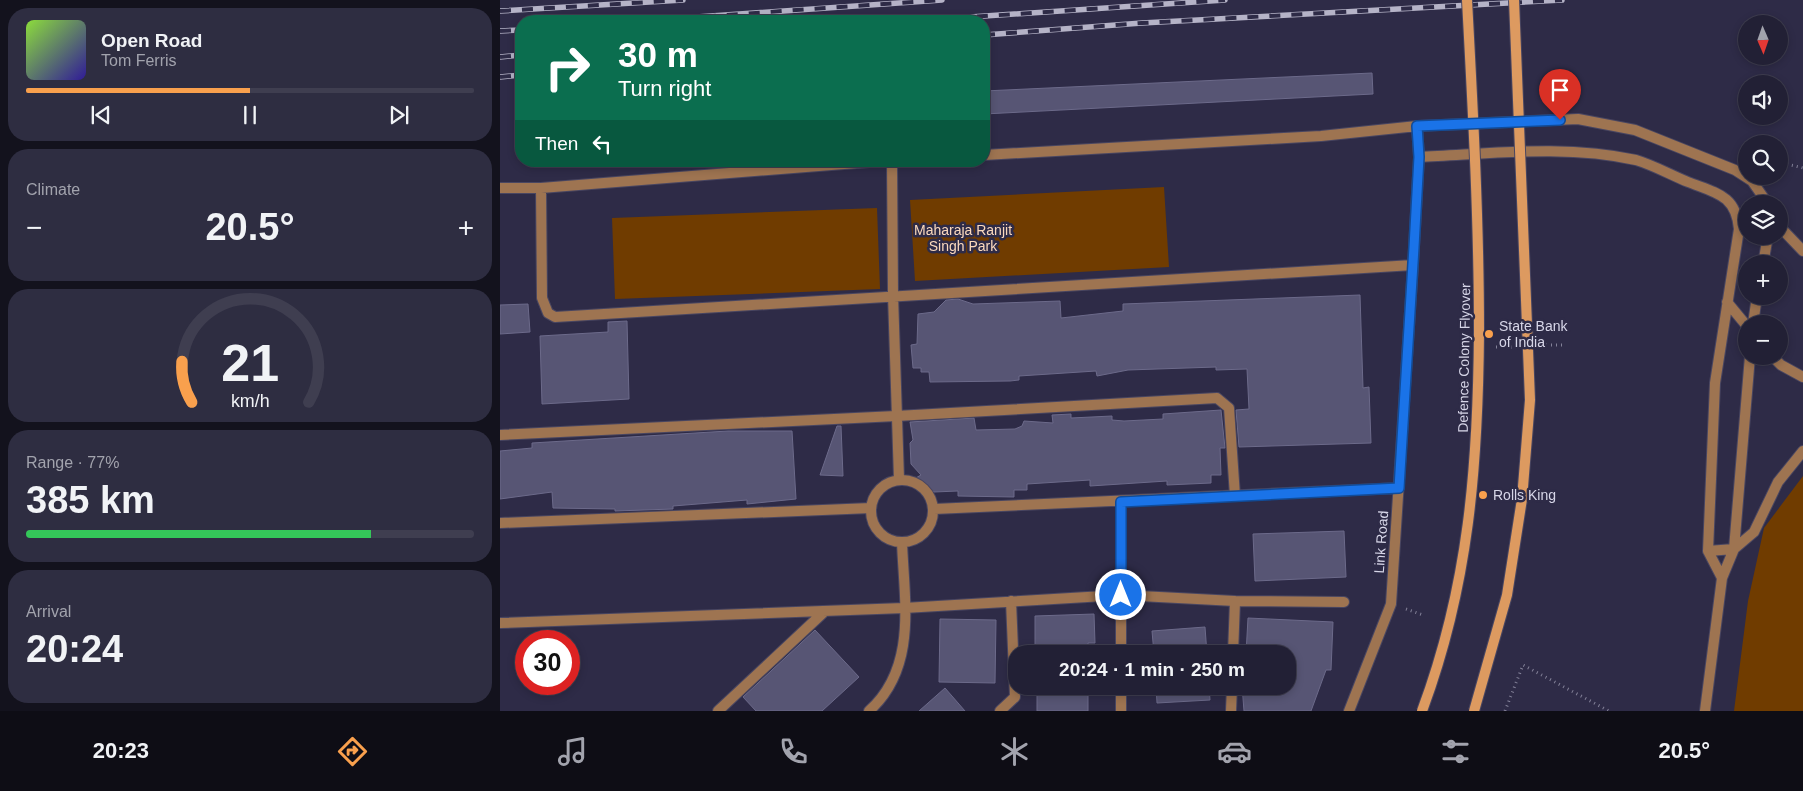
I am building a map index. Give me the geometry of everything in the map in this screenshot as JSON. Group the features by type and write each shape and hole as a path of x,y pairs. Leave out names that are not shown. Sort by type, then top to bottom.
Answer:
{"main road":[{"name":"Defence Colony Flyover","path":"1422,711 1436,674 1460,580 1473,496 1478,401 1479,241 1467,0"},
{"path":"1474,711 1507,595 1522,499 1530,400 1514,0"}],"street":[{"path":"990,155 1321,136 1417,126 1578,119 1635,130 1735,170 1752,181 1762,195"},
{"name":"Link Road","path":"1349,711 1391,604 1419,157 1417,126"},
{"path":"1419,157 1552,151 1636,160 1720,195 1734,206 1738,216 1739,229 1714,383 1708,551 1722,578"},
{"path":"500,188 541,188 806,167"},
{"path":"892,167 892,295 898,479"},
{"path":"541,188 542,298 548,313 555,316 1413,266"},
{"path":"1788,235 1803,251"},
{"path":"1727,302 1738,315"},
{"path":"1705,711 1722,578 1734,549 1749,365"},
{"path":"1781,365 1803,377"},
{"path":"500,435 1217,398 1230,408 1235,496"},
{"path":"1708,551 1734,549 1754,532 1778,482 1803,451"},
{"path":"898,479 916,482 925,488 934,509 934,515 927,531 919,538 902,542 893,541 880,533 874,524 871,508 875,495 882,486 898,479"},
{"path":"934,509 1399,488"},
{"path":"1121,502 1121,645"},
{"path":"500,523 871,508"},
{"path":"869,711 891,685 900,664 905,640 902,542"},
{"path":"500,623 904,608 1121,595 1235,601 1344,602"},
{"path":"1233,645 1235,601"},
{"path":"1000,711 1015,697 1011,602"},
{"path":"718,711 825,611"},
{"path":"1121,695 1121,711"},
{"path":"1231,711 1232,695"}],"path":[{"path":"1788,164 1803,168"},
{"path":"1505,711 1523,664 1609,711"}],"green space":[{"name":"Maharaja Ranjit Singh Park","path":"1164,187 1169,267 915,281 910,200"},
{"path":"877,208 880,289 615,299 612,218"},
{"path":"1803,476 1803,711 1734,711 1748,601 1764,528"}],"building":[{"path":"1372,73 1373,94 990,114 990,91"},
{"path":"1360,295 1363,388 1369,387 1371,443 1239,447 1236,410 1249,409 1247,369 1216,370 1216,367 1128,370 1097,376 1096,371 1019,376 1019,380 1010,381 930,382 929,372 921,372 921,368 913,368 911,345 917,344 918,314 934,312 946,300 958,299 973,304 1060,301 1061,318 1123,311 1123,304"},
{"path":"528,304 530,332 500,334 500,305"},
{"path":"627,321 629,399 542,404 540,336 608,332 608,322"},
{"path":"1221,410 1225,448 1220,448 1221,475 1211,475 1211,483 1167,485 1167,481 1090,486 1090,480 1027,484 1027,490 1014,490 1014,497 958,496 958,491 934,492 914,479 921,475 911,464 910,443 913,440 910,422 974,418 976,430 1015,429 1022,426 1024,421 1053,423 1052,415 1071,414 1071,418 1112,416 1112,420 1124,421 1163,419 1163,414"},
{"path":"837,426 841,426 843,476 820,475"},
{"path":"728,431 792,431 796,499 747,504 747,500 673,506 673,509 615,511 615,509 553,508 552,492 500,499 500,451 532,448 532,443"},
{"path":"1344,531 1346,577 1255,581 1253,534"},
{"path":"1094,614 1095,643 1088,643 1088,645 1035,645 1035,616"},
{"path":"1248,618 1333,622 1331,670 1326,670 1311,711 1244,711 1243,695 1296,695 1296,645 1246,645"},
{"path":"940,619 996,620 995,683 939,682"},
{"path":"1205,627 1206,645 1153,645 1152,631"},
{"path":"815,630 859,677 822,711 756,711 743,697"},
{"path":"945,688 965,711 919,711"},
{"path":"1037,695 1088,695 1088,711 1037,711"},
{"path":"1157,695 1210,695 1210,700 1157,703"}],"railway":[{"path":"500,11 683,0"},
{"path":"726,15 942,0"},
{"path":"990,16 1225,0"},
{"path":"990,35 1142,23 1562,0"},
{"path":"500,31 515,30"},
{"path":"500,57 515,56"},
{"path":"500,77 515,76"}],"place":[{"name":"State Bank of India","path":"1489,334"},
{"name":"Rolls King","path":"1483,495"}],"route":[{"path":"1121,595 1121,502 1399,488 1419,157 1417,126 1560,120"}]}
